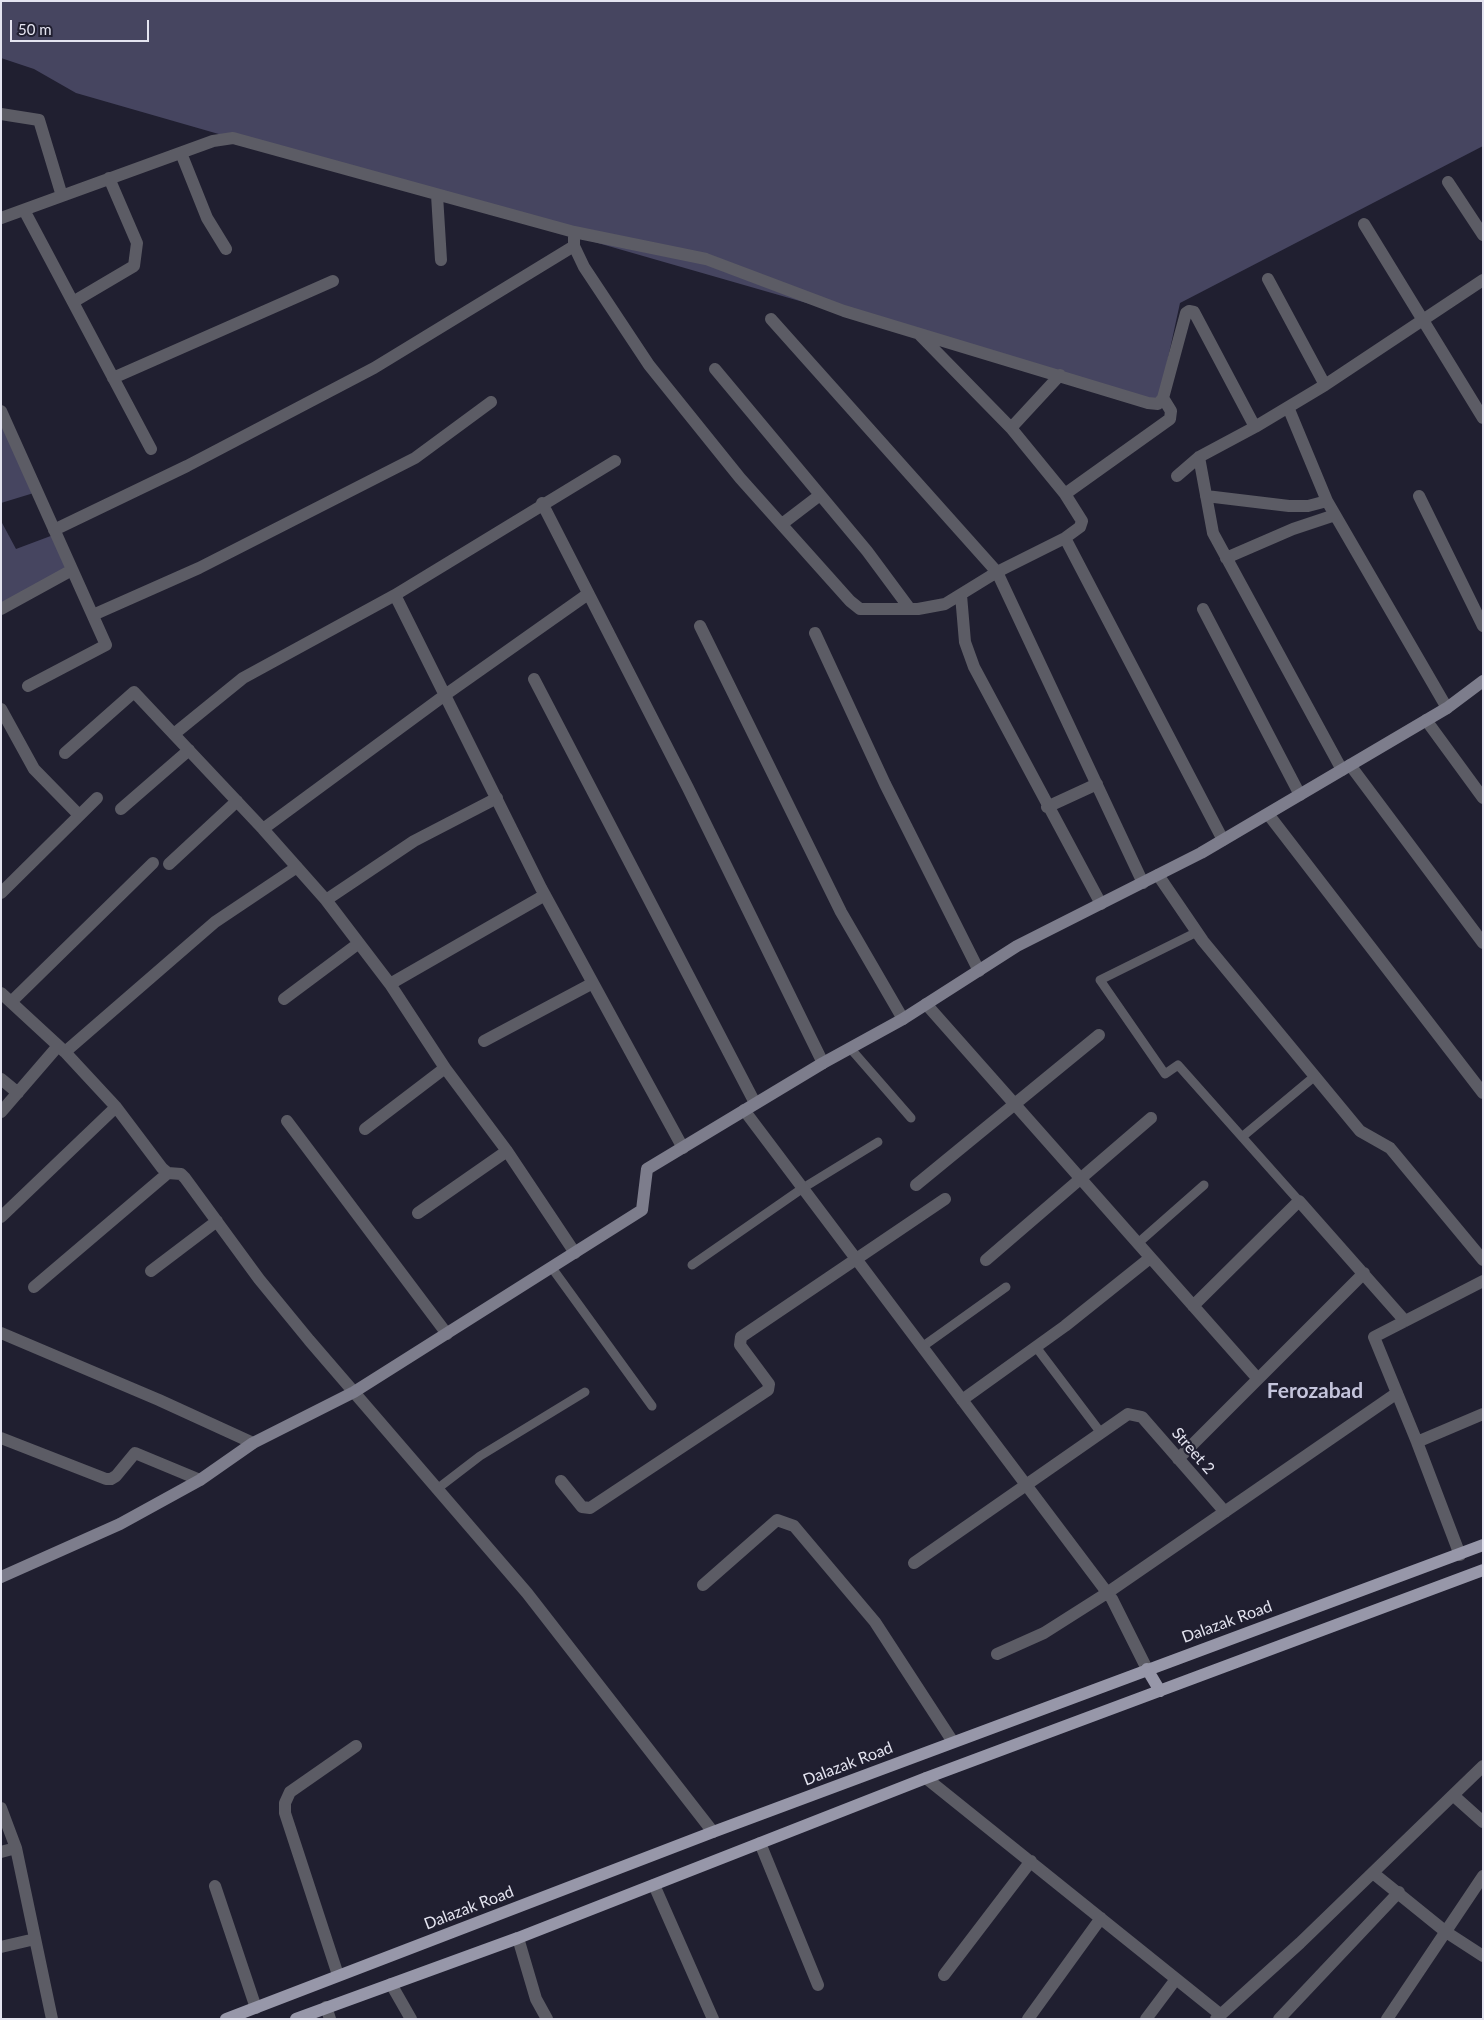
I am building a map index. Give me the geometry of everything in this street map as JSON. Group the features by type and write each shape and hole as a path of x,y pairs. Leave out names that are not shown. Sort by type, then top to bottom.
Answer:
{"main road":[{"name":"Dalazak Road","path":"226,2019 713,1832 1147,1669 1483,1546"},
{"path":"296,2019 328,2013 391,1984 518,1938 926,1778 1483,1570"},
{"path":"1147,1669 1160,1691"}],"street":[{"path":"1,114 39,120 62,196"},
{"path":"1,218 213,141 233,138 574,232 706,259 844,311 1148,403 1158,404 1163,398 1186,313 1189,311 1194,312 1255,427"},
{"path":"181,153 207,218 226,250"},
{"path":"73,302 134,266 137,243 109,178"},
{"path":"1448,182 1483,235"},
{"path":"437,195 441,260"},
{"path":"24,210 151,449"},
{"path":"1364,224 1422,322 1483,418"},
{"path":"574,232 574,246 584,267 649,365 740,478 850,601 860,609 910,609 945,604 997,572 1065,538 1080,527 1082,521 1065,494 1011,428 917,332"},
{"path":"54,530 187,466 374,368 574,246"},
{"path":"1268,279 1325,385"},
{"path":"1177,476 1199,457 1255,427 1325,385 1483,280"},
{"path":"113,378 334,281"},
{"path":"772,319 997,572 1143,882"},
{"path":"715,369 867,552 910,609"},
{"path":"1011,428 1060,375"},
{"path":"1065,494 1170,419 1171,411 1163,398"},
{"path":"92,615 199,568 414,458 491,402"},
{"path":"1288,407 1327,501 1447,708"},
{"path":"1,411 106,646 28,686"},
{"path":"1199,457 1213,533 1346,768 1483,944"},
{"path":"174,734 243,678 396,595 615,461"},
{"path":"782,524 820,495"},
{"path":"1206,496 1288,506 1308,506 1327,501"},
{"path":"1419,496 1483,626"},
{"path":"542,504 688,788 823,1063"},
{"path":"1226,558 1293,528 1335,515"},
{"path":"1065,538 1223,840"},
{"path":"1,609 72,570"},
{"path":"263,829 445,695 588,594"},
{"path":"396,595 545,895 683,1148"},
{"path":"960,595 965,642 974,667 1047,807 1101,904"},
{"path":"1203,609 1300,795"},
{"path":"700,626 841,912 903,1019"},
{"path":"815,633 885,784 979,971"},
{"path":"534,679 750,1106 803,1188 1107,1593 1147,1669"},
{"path":"2,1574 120,1524 200,1480 253,1443 354,1392 642,1210 646,1169 823,1063 903,1019 1017,946 1158,875 1268,814 1447,708 1483,681"},
{"path":"65,753 134,692 263,829 326,900 390,984 445,1068 507,1151 575,1253"},
{"path":"1,709 34,769 79,815"},
{"path":"1426,720 1483,798"},
{"path":"121,808 189,750"},
{"path":"1047,807 1097,784"},
{"path":"1,893 96,798"},
{"path":"326,900 414,840 497,798"},
{"path":"169,864 237,801"},
{"path":"1268,814 1483,1093"},
{"path":"153,863 6,998 61,1049 116,1107 162,1168 168,1172 175,1172 185,1178 266,1287 527,1593 713,1832"},
{"path":"1,1112 61,1049 215,922 297,867"},
{"path":"1158,875 1197,932 1360,1131 1390,1148 1483,1260"},
{"path":"390,984 545,895"},
{"path":"284,999 359,943"},
{"path":"484,1041 592,983"},
{"path":"926,1004 1258,1379"},
{"path":"916,1185 1098,1035"},
{"path":"366,1129 445,1068"},
{"path":"1,1079 18,1093"},
{"path":"1,1216 116,1107"},
{"path":"986,1260 1151,1118"},
{"path":"287,1121 447,1334"},
{"path":"418,1213 507,1151"},
{"path":"34,1287 168,1172"},
{"path":"561,1481 582,1506 590,1508 768,1390 769,1384 740,1345 741,1337 857,1261 945,1200"},
{"path":"1193,1306 1299,1201 1405,1321"},
{"path":"151,1271 217,1221"},
{"path":"962,1400 1036,1347 1150,1258"},
{"path":"1178,1459 1364,1273"},
{"path":"1460,1555 1374,1337 1483,1281"},
{"path":"1,1333 160,1400 253,1443"},
{"path":"997,1654 1044,1633 1107,1593 1397,1393"},
{"name":"Street 2","path":"1101,1433 1128,1414 1142,1417 1225,1512"},
{"path":"1417,1442 1483,1414"},
{"path":"914,1563 1027,1487 1101,1433"},
{"path":"1,1438 106,1479 112,1480 135,1453 200,1480"},
{"path":"703,1585 777,1520 794,1526 875,1622 953,1742"},
{"path":"338,1975 285,1813 285,1802 290,1792 356,1746"},
{"path":"926,1778 1032,1861 1176,1979 1218,2017 1373,1873 1483,1766"},
{"path":"1454,1796 1483,1822"},
{"path":"1,1808 16,1848 52,2019"},
{"path":"760,1843 818,1985"},
{"path":"1,1852 16,1848"},
{"path":"944,1975 1032,1861"},
{"path":"1373,1873 1399,1892 1446,1932 1483,1956"},
{"path":"1387,2019 1483,1876"},
{"path":"654,1885 713,2019"},
{"path":"215,1886 256,2008"},
{"path":"1280,2019 1399,1892"},
{"path":"1028,2019 1101,1918"},
{"path":"518,1938 536,1999 547,2019"},
{"path":"1,1948 35,1939"},
{"path":"1146,2019 1176,1979"},
{"path":"391,1984 411,2019"}],"lane":[{"path":"1197,932 1100,980 1165,1074 1178,1065 1299,1201"},
{"path":"850,1048 911,1118"},
{"path":"1242,1137 1315,1076"},
{"path":"692,1265 803,1188 878,1142"},
{"path":"1137,1244 1204,1185"},
{"path":"552,1268 652,1406"},
{"path":"922,1347 1006,1287"},
{"path":"1036,1347 1101,1433"},
{"path":"437,1489 480,1456 585,1392"}],"shaded area":[{"path":"1,1 1483,1 1483,146 1180,303 1158,404 76,93 34,69 1,58"},
{"path":"1,411 37,492 1,503"},
{"path":"1,521 16,549 56,534 69,573 1,609"}],"district":[{"name":"Ferozabad","path":"1315,1391"}]}
